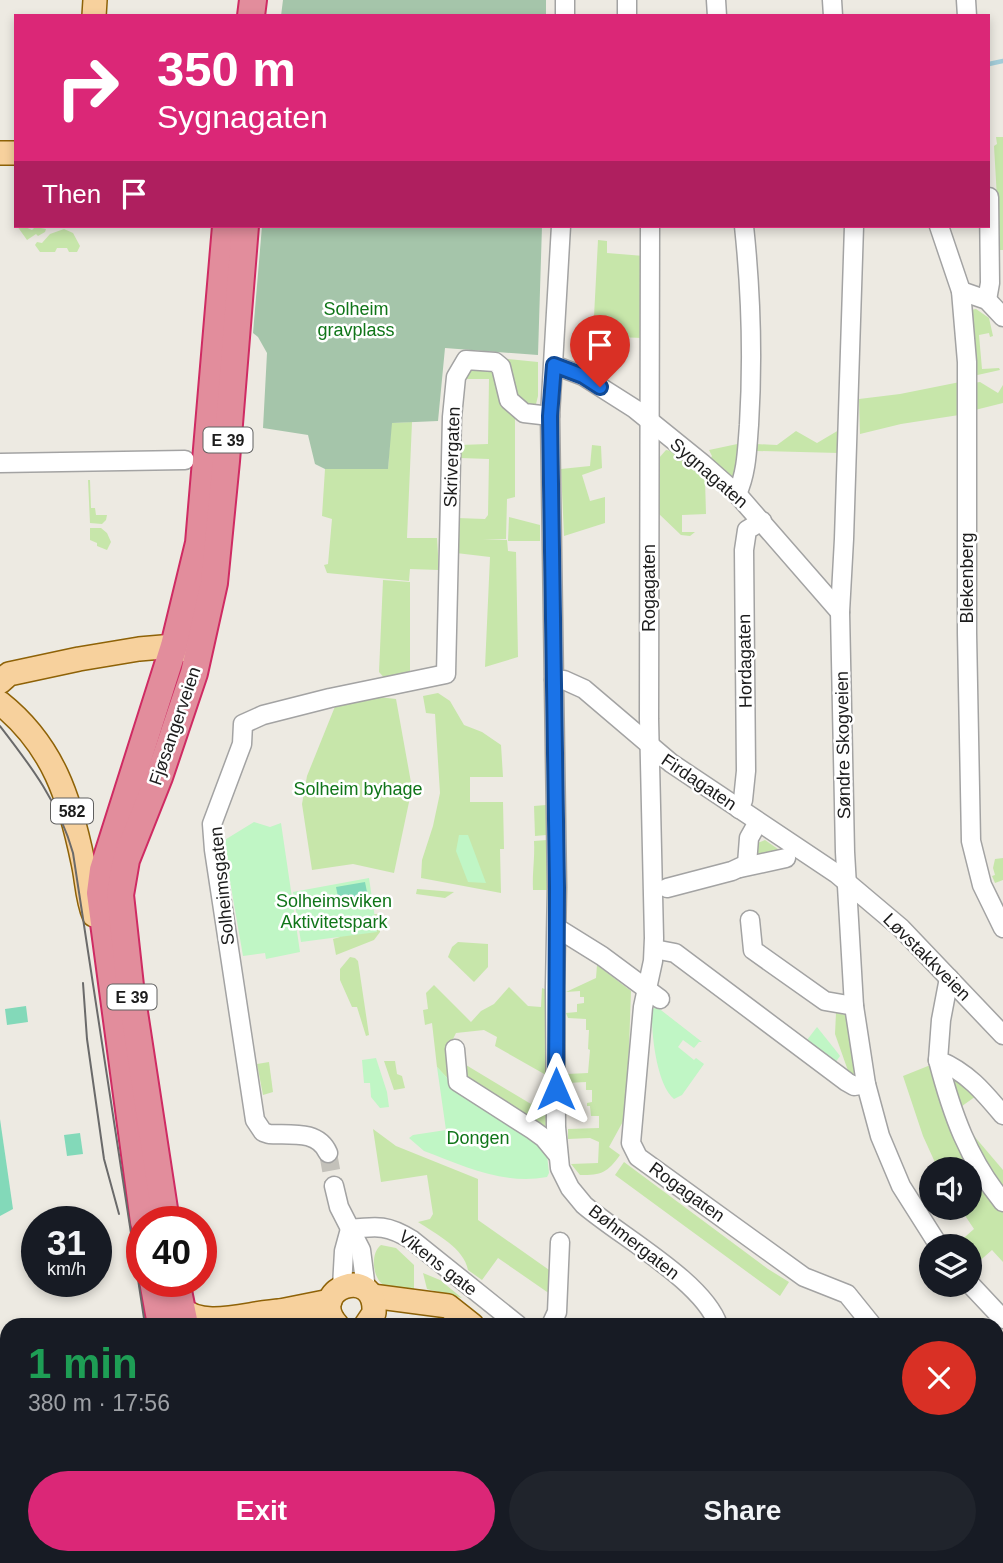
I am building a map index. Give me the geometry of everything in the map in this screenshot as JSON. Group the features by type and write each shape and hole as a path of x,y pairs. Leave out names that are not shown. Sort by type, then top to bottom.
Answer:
{"highway":[{"name":"Fjøsangerveien","path":"164,1206 130,986 120,895 127,860 181,714 199,543 226,228"},
{"name":"Fjøsangerveien","path":"143,1206 100,893 103,870 214,583 245,228"},
{"path":"156,1297 160,1318"},
{"path":"179,1297 183,1316"}],"main road":[{"path":"0,682 9,674 79,659 139,649 186,650"},
{"name":"582","path":"0,703 40,744 66,793 74,816 92,911 104,937"},
{"path":"314,1318 335,1308 351,1284 370,1306 437,1318"},
{"path":"219,1318 335,1308"},
{"path":"267,1318 280,1311"}],"street":[{"path":"558,1155 550,416 561,228"},
{"name":"Rogagaten","path":"650,228 650,748 654,949 653,993 631,1143 638,1157 804,1278 847,1294 866,1318"},
{"path":"737,494 745,472 750,413 751,330 744,228"},
{"name":"Søndre Skogveien","path":"854,228 844,539 839,612 847,883 854,1006 866,1084 880,1136 910,1202 931,1234"},
{"name":"Blekenberg","path":"940,228 961,291 967,381 970,828 973,855 982,885 1003,928"},
{"path":"987,300 990,282 989,228"},
{"path":"961,291 987,300 1003,317"},
{"name":"Skrivergaten","path":"446,674 452,417 456,377 467,360 495,362 501,367 509,400 524,413 550,416"},
{"name":"Sygnagaten","path":"554,365 583,376 635,409 737,494 839,612"},
{"path":"0,463 185,460"},
{"name":"Hordagaten","path":"739,809 743,800 746,771 744,550 747,530 762,521"},
{"name":"Solheimsgaten","path":"328,1153 322,1142 312,1136 270,1134 259,1138 212,824 242,744 243,724 263,715 377,687 446,674"},
{"name":"Firdagaten","path":"554,680 564,680 584,689 650,748 847,883"},
{"path":"740,868 747,863 749,838 758,822"},
{"path":"667,888 786,858"},
{"name":"Løvstakkveien","path":"847,883 901,928 1003,1035"},
{"path":"750,920 753,950 825,1001 854,1006"},
{"path":"557,928 653,993"},
{"path":"654,949 675,953 847,1082 854,1086 866,1084"},
{"path":"949,978 940,1020 938,1060 951,1109 961,1134 982,1173 1003,1202"},
{"path":"455,1049 458,1082 538,1134 558,1155"},
{"path":"938,1060 976,1082 1003,1115"},
{"name":"Bøhmergaten","path":"558,1155 565,1179 584,1205 694,1288 715,1318"},
{"path":"888,1185 898,1199 910,1202"},
{"path":"334,1186 340,1207 361,1250 370,1306"},
{"name":"Vikens gate","path":"350,1229 379,1226 393,1229 412,1240 509,1318"},
{"path":"335,1308 350,1229"},
{"path":"554,1318 557,1312 560,1242"},
{"path":"982,1297 1002,1318"}],"green space":[{"path":"283,0 546,0 546,14 281,14"},
{"path":"996,137 1003,137 1003,250 1000,250 994,146 997,144"},
{"path":"18,228 46,229 45,232 27,240"},
{"name":"Solheim gravplass","path":"262,228 542,228 538,355 445,348 438,421 392,423 388,469 325,469 315,464 308,435 263,428 267,353 253,333"},
{"path":"64,229 73,233 80,246 77,252 57,248 55,252 40,252 35,245 37,242 42,243 50,234"},
{"path":"598,240 607,241 607,253 644,256 642,338 593,336"},
{"path":"976,309 989,318 993,336 990,337 989,333 979,335 982,369 1000,370 973,376 968,315 971,310"},
{"path":"499,358 538,362 536,404 527,405 516,396"},
{"path":"480,366 498,373 503,408 515,417 515,497 507,499 506,539 483,539 507,540 508,551 516,552 518,657 485,667 490,557 456,553 457,518 485,519 488,515 489,459 460,458 460,445 488,444 489,379 461,379 470,369"},
{"path":"960,382 959,415 860,434 859,399"},
{"path":"980,382 998,393 1003,385 1003,403 975,410 973,383"},
{"path":"412,422 407,538 437,538 439,570 410,569 409,581 327,573 324,565 328,564 332,519 322,516 325,469 388,469 391,423"},
{"path":"839,430 839,453 757,451 756,444 777,445 796,431 817,443"},
{"path":"742,443 735,476 727,476 709,461 712,456 709,450"},
{"path":"592,445 601,446 602,468 582,475 590,501 605,497 605,523 564,536 561,469 590,466"},
{"path":"666,450 672,451 705,479 706,514 682,515 682,532 695,532 690,536 681,535 658,513 659,458"},
{"path":"88,480 91,508 95,508 96,515 107,515 102,524 90,523"},
{"path":"509,517 540,525 540,541 508,541"},
{"path":"90,528 101,528 107,533 111,542 107,550 90,540"},
{"path":"383,580 410,582 410,677 388,682 379,672"},
{"path":"438,693 450,701 464,725 482,732 501,745 503,777 470,777 470,802 503,802 501,893 421,878 422,860 440,793 435,714 426,713 423,696"},
{"name":"Solheim byhage","path":"370,696 396,699 412,788 394,873 353,864 312,870 302,804 307,776 336,704"},
{"path":"546,805 546,835 535,836 534,806"},
{"path":"254,822 270,827 281,823 300,952 266,959 265,953 243,956 223,841"},
{"path":"459,835 468,835 486,883 468,882 456,851"},
{"path":"547,840 547,890 533,890 534,841"},
{"path":"765,840 785,854 756,857 755,844"},
{"path":"1003,858 1003,880 995,883 992,876 995,875 995,859"},
{"name":"Solheimsviken Aktivitetspark","path":"369,878 377,932 301,942 293,892"},
{"path":"365,882 369,902 340,907 336,887"},
{"path":"417,889 454,892 445,898 416,894"},
{"path":"380,914 380,932 374,940 336,955 333,939 340,937 328,916"},
{"path":"458,942 488,944 488,967 474,982 448,957 452,947"},
{"path":"350,957 358,961 369,1035 366,1036 357,1007 352,1007 340,980 340,969"},
{"path":"597,965 631,991 627,1105 626,1116 609,1147 620,1155 603,1172 580,1175 571,1164 598,1163 599,1142 590,1138 568,1139 568,1129 599,1128 599,1116 591,1116 590,1106 587,1106 587,1103 592,1102 592,1090 586,1090 586,1082 567,1083 567,1074 588,1073 590,1050 586,1019 568,1018 566,1013 577,1012 577,1004 584,1003 584,997 580,997 580,991 566,992 596,978"},
{"path":"434,985 471,1022 481,1011 494,1004 509,987 528,1006 541,1007 542,988 547,990 546,1075 495,1046 497,1037 484,1030 456,1033 450,1045 450,1081 437,1067 432,1023 425,1025 423,1010 428,1009 426,993"},
{"path":"26,1006 28,1022 7,1025 5,1009"},
{"path":"657,1007 702,1042 694,1048 683,1040 678,1047 694,1060 696,1058 704,1064 682,1095 674,1099 663,1082 656,1057 652,1009"},
{"path":"836,1013 846,1015 850,1021 857,1081 852,1082 835,1034"},
{"path":"817,1027 840,1056 835,1063 807,1040"},
{"path":"376,1058 389,1107 380,1108 371,1097 370,1083 364,1083 362,1060"},
{"path":"384,1061 395,1061 397,1074 402,1076 405,1088 394,1090"},
{"path":"269,1062 273,1092 263,1095 257,1064"},
{"path":"466,1065 531,1104 543,1085 546,1132 474,1086 462,1072"},
{"path":"933,1066 978,1157 933,1157 903,1076"},
{"name":"Dongen","path":"437,1067 450,1081 546,1146 549,1173 547,1177 515,1178 484,1173 424,1151 409,1138 446,1130"},
{"path":"948,1072 979,1094 955,1111"},
{"path":"957,1116 1003,1170 1003,1198 982,1157"},
{"path":"0,1119 13,1209 0,1216"},
{"path":"373,1129 396,1146 478,1179 478,1220 552,1272 550,1294 498,1258 482,1280 468,1270 455,1248 418,1222 430,1219 433,1214 427,1175 381,1182"},
{"path":"80,1133 83,1154 67,1156 64,1135"},
{"path":"624,1162 789,1282 780,1296 615,1175"},
{"path":"982,1166 1003,1209 1003,1262 992,1250 982,1259 982,1234 968,1234 974,1229 968,1220 982,1220"},
{"path":"381,1245 396,1248 414,1265 414,1289 388,1287 377,1278 374,1260"},
{"path":"423,1273 440,1280 462,1298 427,1289"}],"waterway":[{"path":"990,64 1003,61"}],"tunnel":[{"path":"328,1153 334,1186"}],"tram line":[{"path":"0,726 52,801 73,853 144,1318"},
{"path":"83,983 87,1039 104,1159 119,1214"}],"route":[{"path":"556,1089 557,887 550,416 554,365 583,376 600,387"}]}
